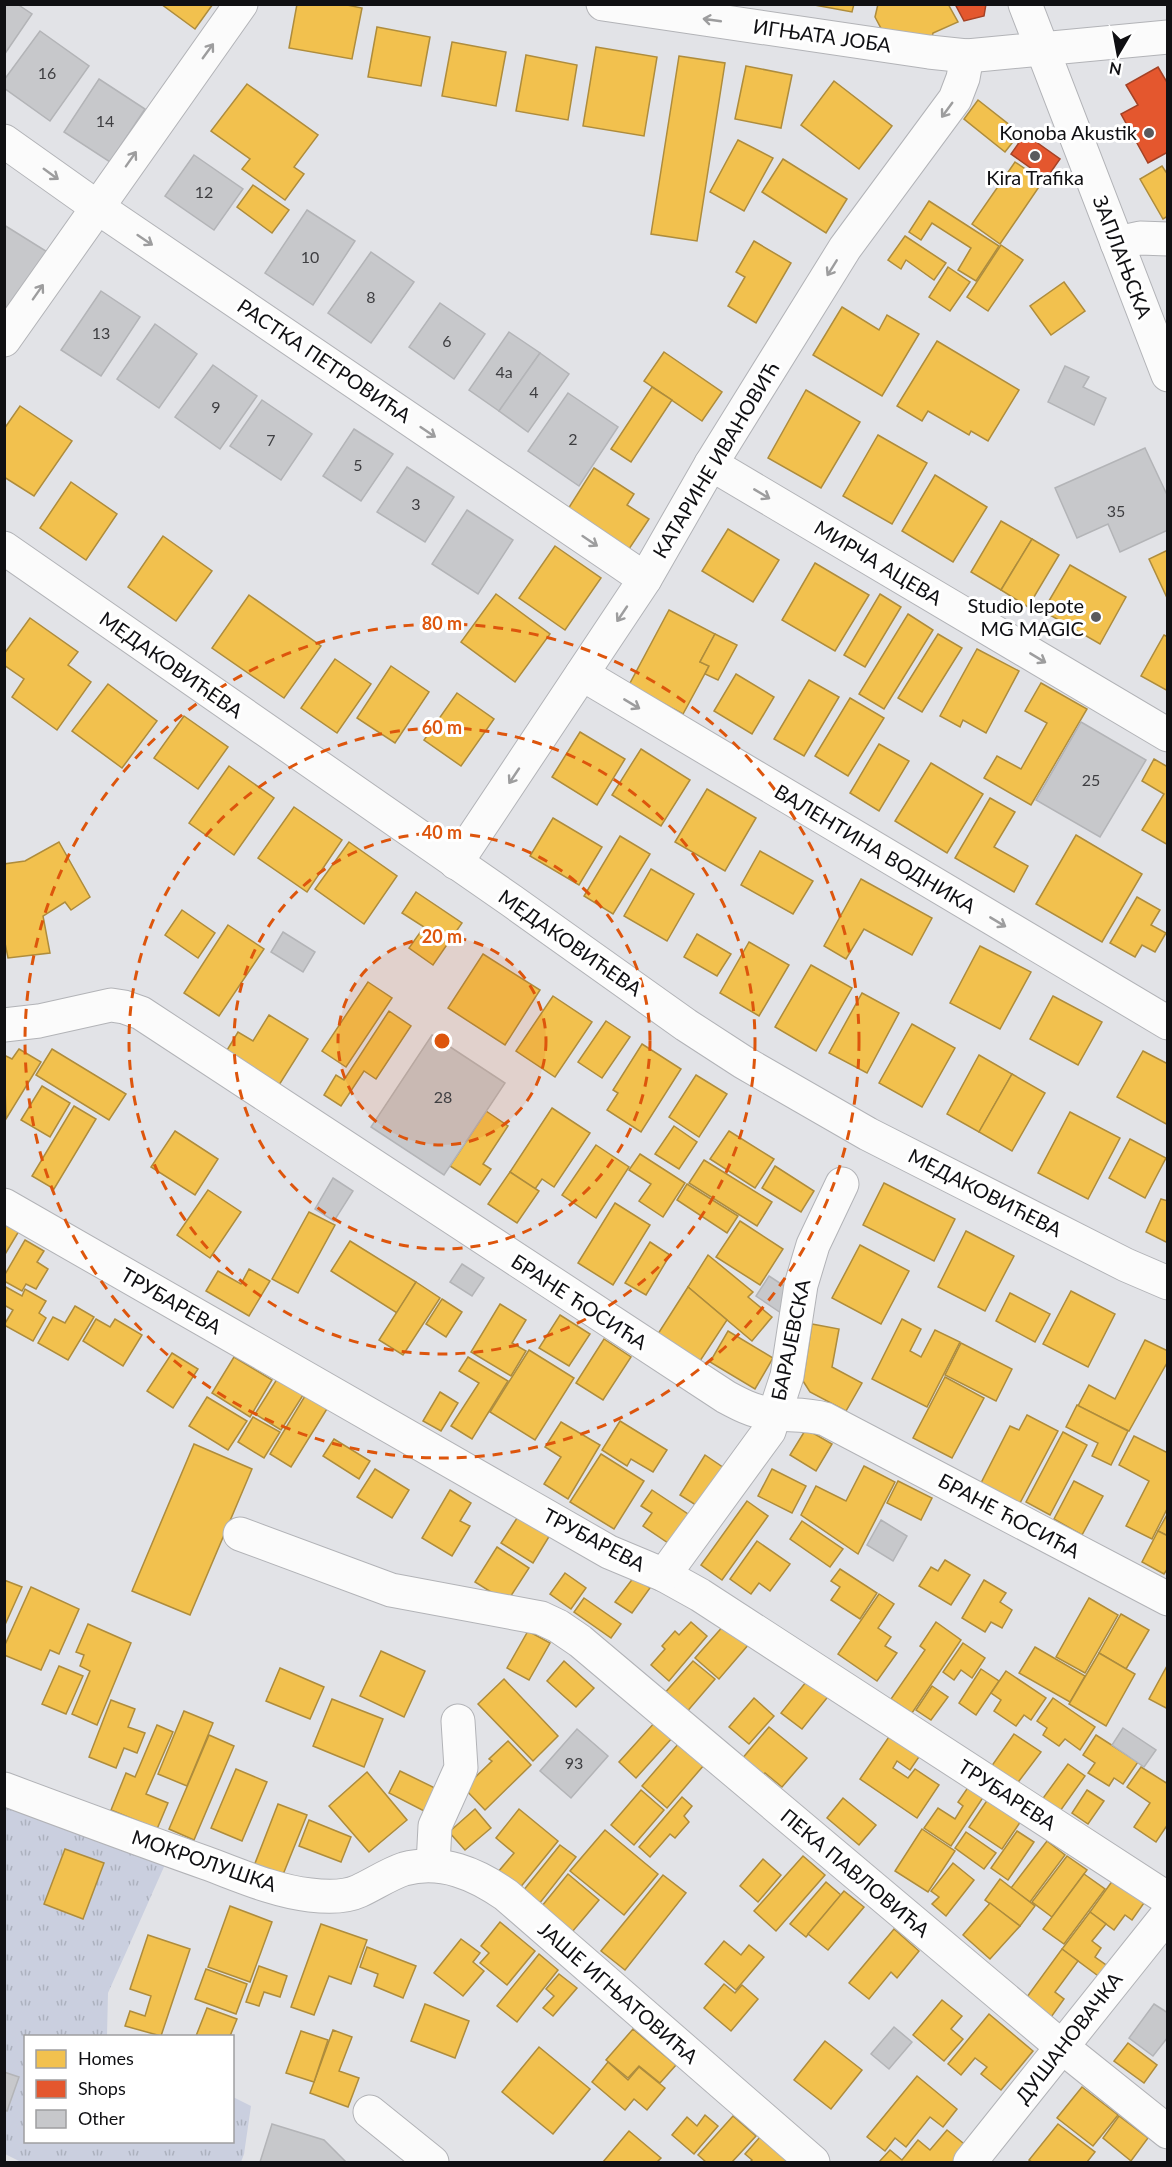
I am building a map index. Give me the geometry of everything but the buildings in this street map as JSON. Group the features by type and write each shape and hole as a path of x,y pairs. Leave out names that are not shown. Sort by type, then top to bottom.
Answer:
{"street":[{"path":"4,340 241,4"},
{"name":"ИГЊАТА ЈОБА","path":"603,4 967,56 1167,37"},
{"name":"ЗАПЛАЊСКА","path":"1025,4 1167,370"},
{"name":"КАТАРИНЕ ИВАНОВИЋ","path":"456,863 645,579 711,464 845,248 955,99 963,78 967,56"},
{"name":"РАСТКА ПЕТРОВИЋА","path":"4,141 97,207 645,579"},
{"path":"1117,243 1140,238 1167,239"},
{"name":"МИРЧА АЦЕВА","path":"711,464 1167,735"},
{"name":"МЕДАКОВИЋЕВА","path":"4,548 686,1025 801,1096 868,1134 1126,1265 1167,1283"},
{"name":"ВАЛЕНТИНА ВОДНИКА","path":"582,674 1167,1023"},
{"name":"БРАНЕ ЋОСИЋА","path":"4,1025 39,1021 111,1005 141,1013 726,1397 756,1410 776,1414 811,1414 825,1419 1167,1599"},
{"name":"БАРАЈЕВСКА","path":"664,1575 769,1431 787,1376 801,1285 813,1245 842,1184"},
{"name":"ТРУБАРЕВА","path":"4,1205 609,1552 664,1575 724,1610 1167,1899"},
{"name":"ПЕКА ПАВЛОВИЋА","path":"240,1534 391,1590 540,1618 558,1626 580,1641 1062,2047 1167,2132"},
{"path":"419,1867 461,1768 458,1721"},
{"name":"МОКРОЛУШКА","path":"4,1789 171,1851 292,1892 329,1897 344,1895 419,1867"},
{"name":"ЈАШЕ ИГЊАТОВИЋА","path":"419,1867 446,1866 485,1880 506,1895 813,2163"},
{"name":"ДУШАНОВАЧКА","path":"970,2163 1167,1914"},
{"path":"370,2112 432,2163"}],"green space":[{"path":"4,1790 171,1851 108,1993 107,2035 24,2035 24,2143 234,2143 234,2098 251,2106 241,2162 21,2162 5,2154"}],"place":[{"name":"Konoba Akustik","path":"1149,133"},
{"name":"Kira Trafika","path":"1035,156"},
{"name":"Studio lepote MG MAGIC","path":"1096,617"}]}
